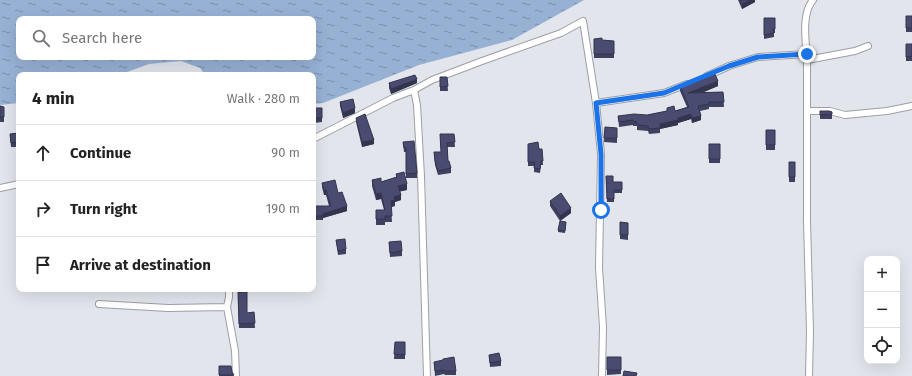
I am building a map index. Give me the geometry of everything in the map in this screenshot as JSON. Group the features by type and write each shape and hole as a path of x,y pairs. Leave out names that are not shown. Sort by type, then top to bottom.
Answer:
{"street":[{"path":"809,376 807,57 805,41 806,14 809,4 813,0"},
{"path":"316,137 432,80 561,33 583,22 596,103 601,154 599,268 603,327 602,376"},
{"path":"700,78 729,66 758,57 807,57 855,51 868,46"},
{"path":"596,103 664,93 693,81"},
{"path":"414,90 417,105 421,176 427,376"},
{"path":"807,111 830,111 845,115 887,111 912,106"},
{"path":"0,188 16,185"},
{"path":"228,292 227,307 235,351 236,376"},
{"path":"99,304 168,308 227,307"}],"water":[{"path":"0,0 584,0 512,40 419,65 323,103 316,104 316,72 203,72 200,68 181,61 149,64 127,72 16,72 16,103 0,105"}],"building":[{"path":"740,0 751,0 742,4"},
{"path":"906,16 912,16 912,28 906,28"},
{"path":"764,18 775,18 775,29 773,29 774,33 764,35"},
{"path":"602,38 602,40 614,41 614,54 594,54 594,39"},
{"path":"906,44 912,44 912,56 906,57"},
{"path":"714,72 718,81 688,93 723,92 724,102 709,102 709,104 698,106 701,116 692,118 691,114 678,118 678,120 660,124 660,128 649,129 648,126 637,125 637,122 633,120 619,122 618,116 634,114 647,115 667,111 667,108 674,106 675,111 689,107 680,86"},
{"path":"415,75 417,79 391,89 389,83"},
{"path":"440,77 447,77 448,86 440,87"},
{"path":"353,99 355,108 343,113 340,102"},
{"path":"0,106 4,107 4,117 0,117"},
{"path":"316,108 322,108 322,118 316,118"},
{"path":"820,111 829,111 832,112 832,114 820,115"},
{"path":"365,114 374,140 362,142 356,118"},
{"path":"605,127 617,128 617,138 604,138"},
{"path":"766,130 775,130 775,145 766,145"},
{"path":"16,133 16,142 11,143 10,134"},
{"path":"440,134 454,134 455,142 447,143 448,161 451,168 438,171 434,152 441,152"},
{"path":"414,141 417,173 406,174 406,148 404,148 403,142"},
{"path":"538,142 539,149 542,149 543,161 541,161 540,169 534,168 535,162 528,162 528,144"},
{"path":"709,144 720,144 720,159 709,159"},
{"path":"789,162 795,162 795,177 789,177"},
{"path":"404,172 407,184 398,186 401,195 394,197 395,200 391,201 392,216 385,216 385,219 376,219 376,210 385,210 381,193 376,194 372,180 381,178 381,182 397,177 396,174"},
{"path":"606,176 613,176 613,182 622,182 622,190 614,190 614,199 607,199"},
{"path":"335,180 338,193 342,192 347,206 323,214 323,216 316,216 316,206 331,206 322,183"},
{"path":"561,193 571,208 560,216 550,201"},
{"path":"560,221 566,222 565,231 558,230"},
{"path":"620,222 628,223 628,235 620,235"},
{"path":"345,239 346,249 338,251 336,240"},
{"path":"401,241 402,251 390,253 389,242"},
{"path":"238,292 247,292 247,313 254,312 255,323 239,324"},
{"path":"395,342 405,342 405,355 394,354"},
{"path":"499,353 501,361 490,363 489,355"},
{"path":"454,357 456,371 435,371 434,362"},
{"path":"607,357 621,357 621,370 607,370"},
{"path":"219,366 231,366 234,375 219,375"},
{"path":"624,371 637,373 636,376 623,376"}],"route":[{"path":"601,210 601,154 596,103 664,93 729,66 758,57 807,54"}]}
